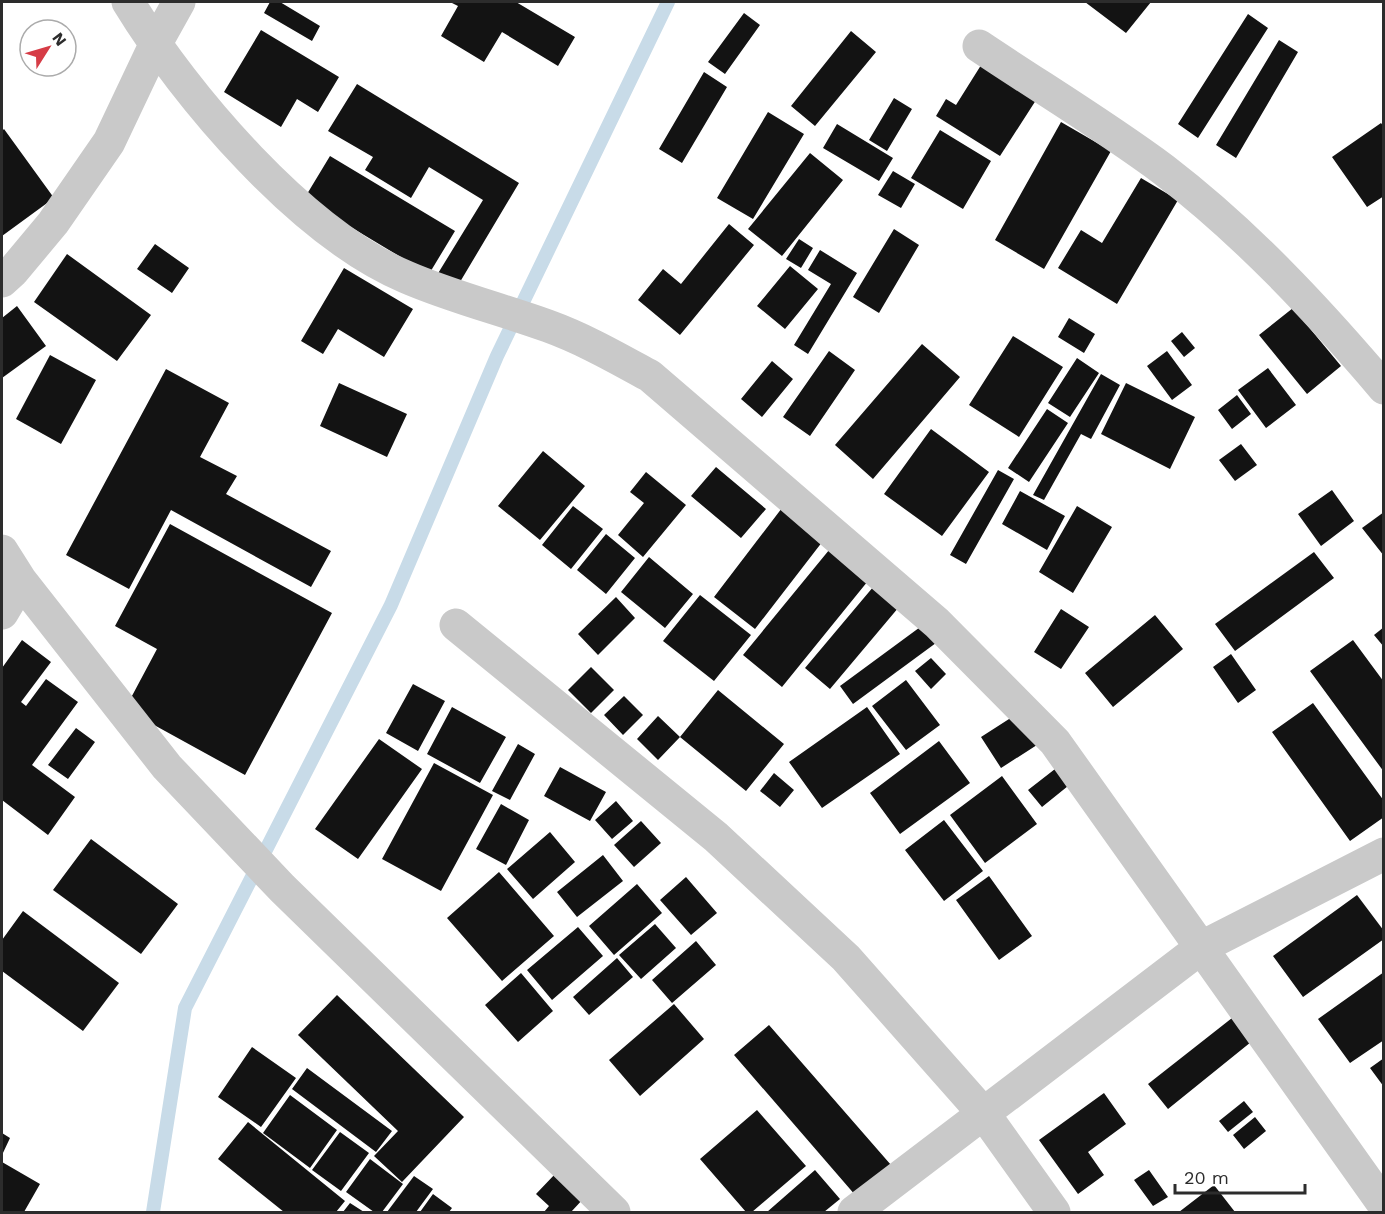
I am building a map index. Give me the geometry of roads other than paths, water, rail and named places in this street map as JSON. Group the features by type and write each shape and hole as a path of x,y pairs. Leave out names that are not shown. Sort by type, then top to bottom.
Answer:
{"street":[{"path":"128,2 155,45 239,147 292,199 354,250 405,276 550,326 598,347 650,376 920,608 1055,742 1383,1205"},
{"path":"2,281 53,223 109,142 155,45 179,2"},
{"path":"979,46 1164,170 1235,230 1344,340 1383,388"},
{"path":"2,551 21,581 167,767 282,888 614,1212"},
{"path":"2,613 21,581"},
{"path":"456,625 716,837 846,958 984,1114 1054,1212"},
{"path":"854,1212 1202,947 1383,854"}],"waterway":[{"path":"153,1212 185,1008 391,605 497,356 668,2"}]}
